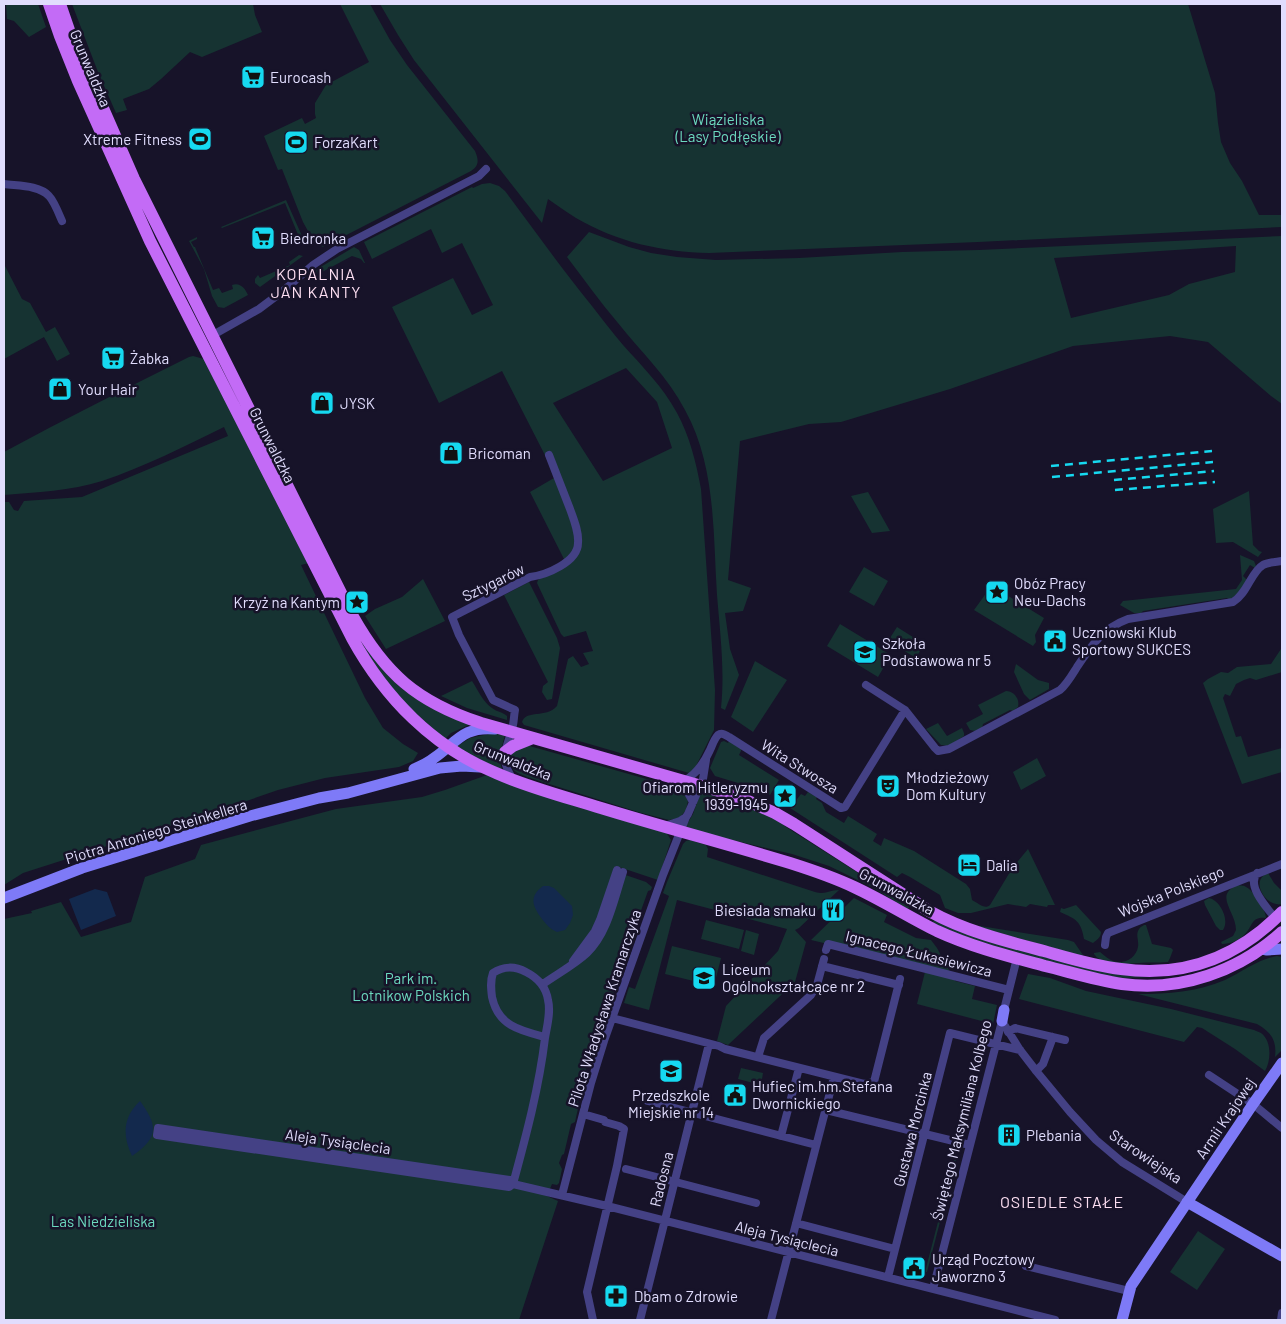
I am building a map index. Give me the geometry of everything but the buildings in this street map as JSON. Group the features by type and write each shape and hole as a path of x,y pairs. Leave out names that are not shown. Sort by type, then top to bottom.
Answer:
{"main road":[{"name":"Grunwaldzka","path":"49,4 78,81 147,236 352,638 376,677 396,702 429,733 462,756 513,780 830,876 973,946 1110,982 1150,986 1177,983 1209,976 1237,964 1262,949 1282,932"},
{"name":"Grunwaldzka","path":"60,4 70,33 131,173 352,615 376,654 394,674 426,700 456,714 510,732 743,799 775,813 794,824 941,918 993,937 1102,966 1151,972 1195,966 1219,957 1240,946 1280,919"},
{"path":"505,752 513,746 532,738"}],"street":[{"path":"213,336 259,309 283,291 304,271 328,254 479,176 486,169"},
{"path":"4,184 40,190 49,196 62,220"},
{"name":"Sztygarów","path":"510,732 515,710 493,700 459,635 452,617 530,577 539,576 563,565 568,562 576,551 578,544 576,529 549,455"},
{"path":"866,685 905,710 938,751 949,749 1060,690 1070,679 1094,644 1114,624 1128,619 1230,603 1239,598 1261,566 1282,561"},
{"name":"Wita Stwosza","path":"706,760 717,737 721,734 729,737 842,808 845,807 905,710"},
{"name":"Piotra Antoniego Steinkellera","path":"319,798 347,788 406,772 433,760 464,734 476,730 492,729 510,732"},
{"path":"510,732 505,752 505,766 513,780"},
{"path":"693,802 681,781 694,774 706,760"},
{"name":"Pilota Władysława Kramarczyka","path":"562,1195 595,1070 612,1018 663,875 703,779 706,760"},
{"name":"Piotra Antoniego Steinkellera","path":"4,898 82,868 250,816 319,798 348,793 440,768 483,767"},
{"path":"663,826 680,821 686,817"},
{"path":"1280,919 1255,889 1253,882 1257,874 1282,864"},
{"path":"543,984 589,952 601,934 611,910 620,871"},
{"name":"Wojska Polskiego","path":"1105,946 1108,933 1257,874"},
{"name":"Ignacego Łukasiewicza","path":"826,950 828,944 1009,990"},
{"path":"1262,949 1282,949"},
{"name":"Świętego Maksymiliana Kolbego","path":"933,1289 1017,958"},
{"path":"758,1058 764,1038 811,995 817,985 823,963 900,979"},
{"path":"612,1018 758,1058 864,1084 874,1082 905,963"},
{"path":"513,1184 543,1061 549,1001 543,984 523,970 505,967 493,973 491,984 494,1006 507,1023 516,1029 545,1037"},
{"name":"Starowiejska","path":"1003,1015 1008,1032 1020,1050 1070,1112 1096,1140 1122,1162 1187,1202 1282,1256"},
{"path":"1008,1032 1015,1028 1064,1040"},
{"name":"Gustawa Morcinka","path":"888,1277 950,1033 996,1045"},
{"path":"1036,1071 1043,1064 1053,1037"},
{"name":"Radosna","path":"640,1320 709,1044"},
{"path":"996,1045 1020,1050"},
{"name":"Armii Krajowej","path":"1122,1320 1131,1286 1282,1063"},
{"path":"781,1136 799,1068"},
{"path":"1209,1075 1253,1104 1282,1128"},
{"path":"771,1320 834,1077"},
{"path":"648,1101 816,1144"},
{"path":"826,1110 970,1145"},
{"path":"583,1114 604,1120 624,1129 587,1292 593,1320"},
{"name":"Aleja Tysiąclecia","path":"157,1131 509,1187 513,1184 607,1206 1055,1320"},
{"path":"626,1169 756,1203"},
{"path":"796,1223 895,1249"},
{"path":"1026,1266 1130,1291"},
{"path":"1281,1320 1282,1314"}],"green space":[{"path":"6,4 38,4 46,27 29,37 14,21 7,19"},
{"path":"72,4 253,4 262,32 202,57 190,52 149,89 123,99 127,110 116,113"},
{"path":"340,4 370,4 390,40 407,65 475,151 478,162 471,171 323,247 314,242 303,222 282,169 278,170 264,136 302,118 305,124 316,118 315,103 326,85 369,62"},
{"name":"Wiązieliska (Lasy Podłęskie)","path":"380,4 1188,4 1215,93 1221,142 1230,163 1242,181 1259,215 1282,215 1282,227 709,253 657,248 624,239 572,216 548,199 542,223 414,60"},
{"path":"490,183 499,186 505,191 607,326 665,394 682,422 689,440 701,489 715,690 714,730 695,768 689,773 524,725 522,722 528,716 547,712 557,706 568,659 573,656 581,667 589,664 583,653 593,651 586,631 564,637 561,634 537,583 541,578 565,566 564,559 530,492 554,478 551,467 502,371 439,403 392,307 453,278 472,315 493,305 462,243 442,253 431,229 372,259 364,242 472,187","holes":["626,368 657,402 672,448 603,481 553,403"]},
{"path":"286,200 302,236 301,238 285,203 221,227"},
{"path":"589,232 651,253 716,260 799,258 1282,236 1282,404 1208,342 1170,336 1073,346 950,389 841,422 809,424 740,441 728,580 751,588 743,611 725,613 730,649 739,675 725,710 721,708 722,651 711,500 703,454 695,431 671,387 605,307 567,257","holes":["1236,246 1235,272 1189,284 1169,295 1071,318 1054,258"]},
{"path":"197,237 197,239 191,242 195,247 213,290 219,288 222,293 233,289 232,285 237,284 244,288 248,295 224,308 218,307 212,296 204,269 189,241"},
{"path":"354,247 359,250 365,263 361,259 352,256 309,279 308,277 319,268"},
{"path":"299,255 303,256 260,287 255,283 258,275 260,278 290,265 289,262"},
{"path":"4,264 22,299 30,303 46,332 55,327 70,354 57,361 44,337 4,359"},
{"path":"193,356 204,359 309,563 301,565 365,698 383,728 418,753 413,761 399,767 325,778 278,790 23,873 4,885 4,502 9,502 14,510 18,511 24,501 82,497 228,436 224,427 149,463 102,481 53,491 4,495 4,452"},
{"path":"1249,491 1253,545 1262,552 1258,557 1233,542 1216,543 1213,509"},
{"path":"868,492 890,531 872,533 851,496"},
{"path":"1240,555 1254,561 1256,566 1255,568 1250,565 1243,576 1247,580 1238,593 1230,600 1227,598 1143,611 1141,613 1134,613 1120,605 1123,601 1236,589 1242,580"},
{"path":"864,567 888,581 874,606 849,592"},
{"path":"423,579 445,621 386,649 365,616 375,609 402,597"},
{"path":"995,581 997,581 994,587 1044,618 1035,635 1036,642 1033,646 974,610"},
{"path":"529,582 557,638 560,648 552,699 547,700 542,692 543,686 548,682 504,595"},
{"path":"840,624 891,655 878,677 827,646"},
{"path":"354,627 393,681 425,703 471,724 451,733 445,739 401,700 369,657"},
{"path":"897,627 924,644 916,658 888,641"},
{"path":"1281,649 1282,672 1256,680 1250,678 1244,680 1236,684 1230,696 1225,694 1223,698 1236,737 1241,736 1248,757 1282,748 1282,772 1242,784 1203,683 1221,672 1228,673 1237,667 1271,664"},
{"path":"755,661 787,680 753,732 731,717"},
{"path":"1016,664 1038,680 1049,683 1049,689 1030,700 1024,694 1014,672"},
{"path":"472,681 486,703 507,716 507,720 467,708 441,696"},
{"path":"1006,691 1012,692 1016,696 1018,707 983,724 982,728 975,731 970,730 966,723 983,714 978,705"},
{"path":"938,723 947,736 962,728 964,736 949,746 941,745 926,729"},
{"path":"493,733 505,735 500,758 503,771 456,747 470,738"},
{"path":"729,741 741,748 739,755 779,780 770,795 764,791 715,776 710,768 721,742 728,743"},
{"path":"526,745 682,789 688,801 686,810 679,818 669,820 527,777 512,769 509,762 511,753"},
{"path":"1037,758 1046,776 1021,790 1013,772"},
{"name":"Park im. Lotnikow Polskich","path":"487,775 666,832 671,840 658,880 616,866 614,871 646,882 652,887 648,891 624,958 621,959 615,976 617,983 603,1023 598,1025 595,1033 596,1036 577,1100 579,1104 575,1122 571,1124 564,1154 559,1163 562,1169 559,1183 557,1185 552,1184 547,1196 558,1201 519,1320 4,1320 4,919 32,913 31,911 61,902 81,937 131,922 145,877 195,859 201,845 336,809 422,797"},
{"path":"701,791 774,817 786,827 910,906 908,909 870,886 829,866 792,854 687,828"},
{"path":"808,792 817,797 816,799 822,803 826,812 844,823 848,816 877,834 873,841 881,846 884,838 914,851 966,884 970,889 972,900 986,907 990,905 1013,867 1028,849 1055,905 1048,905 1047,907 1030,904 1026,907 1008,904 971,913 958,913 945,908 940,895 902,873 897,877 790,808 801,794 805,796"},
{"path":"690,840 706,845 708,849 707,857 815,892 822,893 839,890 795,930 806,942 795,982 728,1045 717,1041 726,1006 778,951 787,929 677,900 649,1010 624,1003 629,987 635,989 669,896 663,893 667,882 683,844"},
{"path":"1268,873 1282,891 1282,904 1270,902 1262,893 1260,881"},
{"path":"1238,885 1245,886 1252,892 1262,905 1266,918 1255,920 1238,940 1222,944 1221,942 1233,936 1236,930 1226,899 1231,889"},
{"path":"854,898 887,915 884,922 916,938 931,940 955,981 975,986 972,999 997,1005 993,1024 917,1004 925,972 811,940"},
{"path":"1209,898 1217,902 1223,911 1225,926 1223,930 1216,926 1205,905 1204,901"},
{"path":"1076,905 1101,932 1100,937 1093,943 1084,939 1077,921 1060,912 1061,908 1064,909"},
{"path":"935,919 1124,975 1154,977 1124,978 1103,975 996,949 932,923"},
{"path":"706,920 744,930 739,949 701,939"},
{"path":"1146,925 1152,944 1173,950 1168,962 1115,964 1103,961 1094,954 1100,952 1117,962 1129,960 1137,951 1137,933"},
{"path":"979,927 1068,940 1074,942 1083,955"},
{"path":"746,930 759,934 754,955 741,951"},
{"path":"672,946 721,958 714,986 665,974"},
{"path":"1277,956 1282,957 1282,1050 1275,1057 1275,1046 1272,1037 1257,1024 1138,994 1171,993 1204,987 1225,980 1264,960"},
{"path":"1028,974 1050,978 1086,991 1171,1009 1254,1030 1265,1037 1269,1046 1267,1067 1265,1071 1202,1028 1197,1027 1184,1042 1019,999"},
{"path":"741,1068 763,1073 761,1085 738,1079"},
{"path":"954,1160 956,1160 927,1272 925,1272"},
{"path":"1198,1231 1225,1249 1197,1290 1170,1272"}],"water":[{"path":"543,886 554,888 572,906 573,915 565,930 557,932 552,930 534,906 535,894"},
{"path":"95,889 107,892 116,916 81,930 69,899"},
{"path":"140,1101 153,1125 153,1132 151,1138 141,1150 132,1156 126,1134 127,1120 134,1107"}],"railway":[{"path":"1051,466 1212,451"},
{"path":"1052,477 1213,462"},
{"path":"1114,480 1214,471"},
{"path":"1115,490 1215,482"}],"place":[{"name":"Eurocash","path":"253,77"},
{"name":"Xtreme Fitness","path":"200,139"},
{"name":"ForzaKart","path":"296,142"},
{"name":"Biedronka","path":"263,238"},
{"name":"Żabka","path":"113,358"},
{"name":"Your Hair","path":"60,389"},
{"name":"JYSK","path":"322,403"},
{"name":"Bricoman","path":"451,453"},
{"name":"Obóz Pracy Neu-Dachs","path":"997,592"},
{"name":"Krzyż na Kantym","path":"357,602"},
{"name":"Uczniowski Klub Sportowy SUKCES","path":"1055,641"},
{"name":"Szkoła Podstawowa nr 5","path":"865,652"},
{"name":"Młodzieżowy Dom Kultury","path":"888,786"},
{"name":"Ofiarom Hitleryzmu 1939-1945","path":"785,796"},
{"name":"Dalia","path":"969,865"},
{"name":"Biesiada smaku","path":"833,910"},
{"name":"Liceum Ogólnokształcące nr 2","path":"704,978"},
{"name":"Przedszkole Miejskie nr 14","path":"671,1071"},
{"name":"Hufiec im.hm.Stefana Dwornickiego","path":"735,1095"},
{"name":"Plebania","path":"1009,1135"},
{"name":"Urząd Pocztowy Jaworzno 3","path":"914,1268"},
{"name":"Dbam o Zdrowie","path":"616,1296"}],"district":[{"name":"KOPALNIA JAN KANTY","path":"316,282"},
{"name":"OSIEDLE STAŁE","path":"1062,1201"}],"park label":[{"name":"Las Niedzieliska","path":"103,1221"}]}
